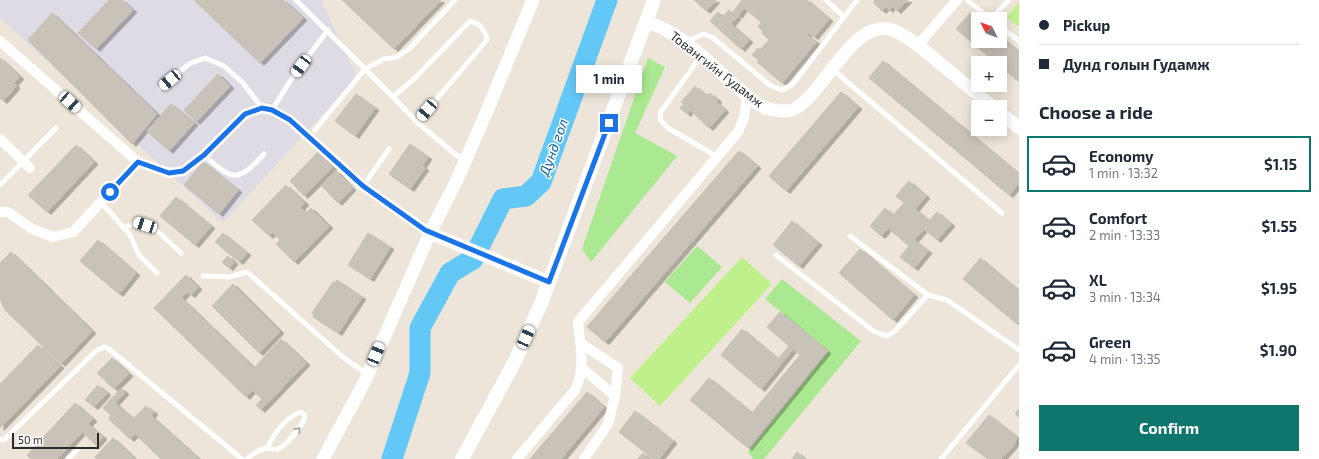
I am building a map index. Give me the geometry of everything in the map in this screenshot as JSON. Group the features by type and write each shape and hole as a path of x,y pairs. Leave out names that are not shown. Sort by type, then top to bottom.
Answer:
{"main road":[{"path":"462,459 515,361 549,282 654,0"}],"street":[{"path":"323,459 368,374 436,235 465,158 487,111 533,0"},
{"path":"918,45 957,0"},
{"name":"Товангийн Гудамж","path":"647,22 660,26 685,42 747,95 765,108 787,111 804,102 863,34 878,29 894,31 918,45 985,100"},
{"path":"0,41 138,162 169,173 183,171 204,155 245,114 262,108 272,110 290,120 363,186 436,235 549,282"},
{"path":"517,459 575,390 582,368 578,322 716,156 738,132 744,118 747,95"},
{"path":"1007,118 1019,128"},
{"path":"0,139 27,165"},
{"path":"0,212 8,212 32,229 53,237 73,232 138,162"},
{"path":"580,343 618,368 615,396 608,424 584,459"},
{"path":"582,368 615,396"}],"lane":[{"path":"296,0 328,30 417,122 457,156 465,158"},
{"path":"315,130 365,69 384,59 397,57 409,49 455,0"},
{"path":"826,0 844,17"},
{"path":"685,42 703,34 712,37 771,86 782,90 793,84 857,0"},
{"path":"967,0 982,12"},
{"path":"998,12 1009,0"},
{"path":"392,97 416,77 470,21 480,25 488,37 486,41 417,122"},
{"path":"272,110 292,78 328,30"},
{"path":"1007,32 1019,41"},
{"path":"701,56 660,113 661,121 668,128 716,156"},
{"path":"160,88 189,64 205,58 224,66 243,83 262,108"},
{"path":"832,68 1002,213"},
{"path":"0,185 27,165 56,128"},
{"path":"363,186 389,149"},
{"path":"204,155 224,173 233,176 249,170 264,154"},
{"path":"101,202 130,235 139,255 157,273"},
{"path":"124,228 137,222 153,227 181,253"},
{"path":"850,236 928,295 948,300 1019,350"},
{"path":"776,255 875,332 887,336 895,331 928,295"},
{"path":"204,276 229,277 247,272 317,336 344,358 368,374"},
{"path":"0,440 5,439 96,351 104,347 109,349 242,459"},
{"path":"941,459 1019,365"},
{"path":"247,459 252,454 267,448 275,450 281,448 302,425 305,416 302,412 292,416 278,430 267,448"},
{"path":"68,459 77,450"}],"shaded area":[{"path":"0,0 321,0 357,77 223,223 0,18"}],"green space":[{"path":"1019,2 1019,27 1007,17"},
{"path":"648,58 665,67 635,133 677,156 591,262 582,249"},
{"path":"697,246 722,267 690,303 665,282"},
{"path":"742,257 772,284 660,406 630,378"},
{"path":"782,279 861,341 764,459 753,459 748,452 829,351 765,299"}],"building":[{"path":"109,0 122,0 133,10 96,49 78,33"},
{"path":"194,0 283,0 303,18 260,63"},
{"path":"342,0 441,0 394,49"},
{"path":"694,0 716,0 706,11"},
{"path":"742,0 807,0 829,19 814,37 809,33 807,35 816,42 782,83 757,62 759,60 752,55 758,48 760,50 769,40 762,33 763,31 758,27 761,22 744,8 738,16 733,12"},
{"path":"875,0 908,0 897,11 892,6 889,10 886,7 882,11 873,2"},
{"path":"729,10 737,17 731,24 749,40 741,49 710,21 718,12 723,17"},
{"path":"971,12 971,42 956,29"},
{"path":"52,13 157,114 132,144 28,40"},
{"path":"1007,42 1019,52 1019,82 1007,72 1007,56 988,56 978,48 1007,48"},
{"path":"0,58 20,77 14,83 16,86 3,101 0,98"},
{"path":"883,61 971,134 971,136 973,136 1019,174 1019,183 1009,195 869,78"},
{"path":"218,74 230,86 196,122 184,110"},
{"path":"695,86 706,96 710,93 718,100 716,102 725,110 709,128 690,110 687,114 680,108 684,104 681,102"},
{"path":"841,92 858,107 786,191 769,176"},
{"path":"356,94 375,108 355,136 335,121"},
{"path":"171,104 194,123 169,151 147,131"},
{"path":"410,144 428,157 422,166 425,168 410,189 389,174"},
{"path":"76,145 94,162 47,212 28,195"},
{"path":"739,151 757,166 605,342 587,327"},
{"path":"739,151 757,166 605,342 587,327"},
{"path":"318,152 333,167 304,196 290,181"},
{"path":"203,162 238,190 219,214 184,185"},
{"path":"336,171 352,188 338,203 321,185"},
{"path":"909,181 926,196 915,209 929,221 937,212 951,224 937,240 924,229 914,240 928,251 914,268 900,257 909,246 888,228 881,236 870,226 885,208 893,215 904,203 896,196"},
{"path":"286,185 305,203 300,208 306,213 311,208 329,226 294,262 276,244 280,240 273,232 269,236 252,220"},
{"path":"176,197 211,226 195,245 160,216"},
{"path":"792,221 818,243 799,266 773,245"},
{"path":"223,233 247,253 239,262 215,242"},
{"path":"368,233 390,247 370,279 348,265"},
{"path":"98,240 136,273 119,294 80,261"},
{"path":"860,249 914,295 893,320 839,273"},
{"path":"11,252 92,331 61,364 5,310 0,299 0,263"},
{"path":"228,256 234,262 229,268 222,262"},
{"path":"980,258 1019,291 1019,322 1017,324 963,279"},
{"path":"186,275 198,287 191,295 187,292 181,298 254,368 281,339 306,363 261,410 256,405 262,399 252,390 246,397 154,308"},
{"path":"337,280 362,297 338,333 313,317 314,315 312,313 333,282 335,283"},
{"path":"233,284 280,331 259,353 212,306"},
{"path":"780,312 827,351 748,448 690,400 709,378 752,413 800,355 793,349 761,389 721,355 742,329 778,359 789,346 767,327"},
{"path":"38,345 60,366 0,428 0,384"},
{"path":"112,358 129,374 114,389 97,373"},
{"path":"98,385 107,393 94,407 85,400"},
{"path":"121,388 125,392 115,403 133,419 146,406 154,412 151,416 199,459 161,459 135,434 130,439 109,419 111,415 103,408"},
{"path":"587,392 604,407 561,459 530,459"},
{"path":"75,403 93,419 88,424 103,437 96,445 82,432 57,459 31,459 27,455"},
{"path":"1019,409 1019,417 1015,414"},
{"path":"635,411 673,441 659,459 653,459 619,432"},
{"path":"989,415 1017,437 1013,446 1001,459 988,459 966,443"},
{"path":"113,438 135,459 97,459 95,457"},
{"path":"797,452 805,459 792,459"},
{"path":"643,453 649,459 638,459"}],"waterway":[{"name":"Дунд гол","path":"392,459 420,373 420,328 450,273 473,259 503,199 526,196 541,182 607,0"}],"route":[{"path":"110,192 138,162 169,173 183,171 204,155 224,133 245,114 262,108 272,110 290,120 363,186 425,230 549,282 609,123"}]}
